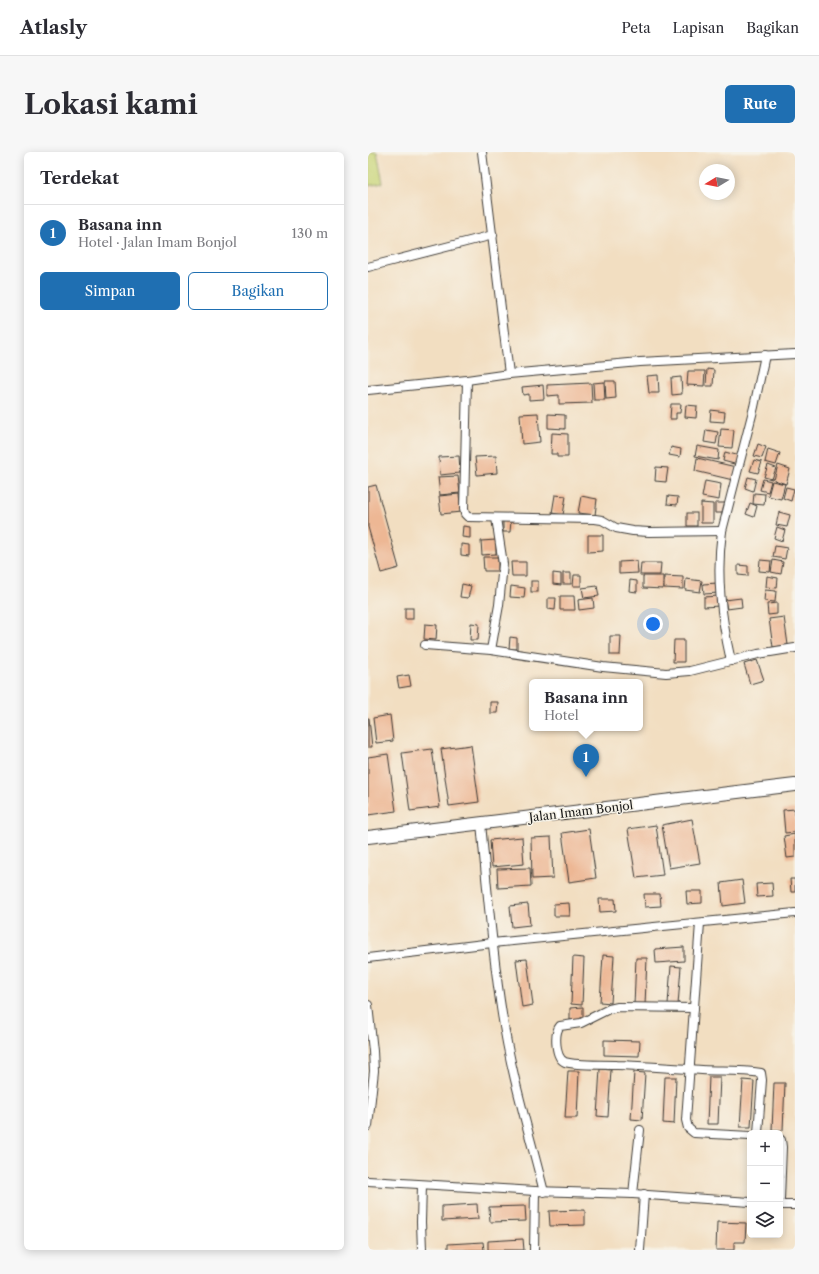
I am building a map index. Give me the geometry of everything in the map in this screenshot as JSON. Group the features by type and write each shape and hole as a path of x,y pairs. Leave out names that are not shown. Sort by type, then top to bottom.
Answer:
{"main road":[{"name":"Jalan Imam Bonjol","path":"368,837 795,785"}],"street":[{"path":"482,152 509,374"},
{"path":"368,267 493,235"},
{"path":"368,390 467,380 509,374 640,362 795,354"},
{"path":"731,661 721,610 719,564 722,532 754,407 765,355"},
{"path":"467,380 464,509 468,517 595,518 620,529 649,532 722,532"},
{"path":"491,650 499,605 503,569 502,548 496,518"},
{"path":"425,644 491,650 603,668 666,674 690,672 731,661 795,648"},
{"path":"481,823 492,943 502,1014 510,1059 539,1192 534,1250"},
{"path":"368,958 492,943 795,913"},
{"path":"700,923 686,1120 688,1128 694,1133 747,1136"},
{"path":"368,1005 374,1071 368,1126"},
{"path":"694,1008 618,1007 609,1009 581,1023 560,1026 558,1028 557,1038 560,1058 564,1062 580,1064 761,1074 762,1080 758,1130"},
{"path":"633,1194 640,1130"},
{"path":"368,1181 539,1192 644,1194 747,1202"},
{"path":"422,1185 422,1250"},
{"path":"640,1250 644,1194"},
{"path":"783,1205 795,1205"}],"green space":[{"path":"368,152 377,152 383,183 368,186"}],"building":[{"path":"707,369 714,370 713,386 706,386"},
{"path":"688,371 705,371 704,386 687,385"},
{"path":"658,375 659,393 649,393 647,376"},
{"path":"681,377 682,394 672,395 671,378"},
{"path":"605,381 615,381 616,398 606,399"},
{"path":"604,382 605,400 594,400 593,383"},
{"path":"591,383 592,403 559,404 559,395 547,396 547,385"},
{"path":"543,385 544,399 529,400 529,394 523,395 522,387"},
{"path":"671,404 681,404 680,413 676,413 676,419 670,419"},
{"path":"686,405 697,406 696,418 685,417"},
{"path":"711,410 725,412 724,422 710,421"},
{"path":"538,413 540,442 522,444 520,414"},
{"path":"548,414 565,415 565,429 548,428"},
{"path":"721,429 734,430 732,448 719,447"},
{"path":"706,430 718,432 716,444 704,442"},
{"path":"552,433 568,434 568,457 557,457 557,454 551,454"},
{"path":"758,444 766,447 762,458 754,456"},
{"path":"697,446 719,450 718,460 695,456"},
{"path":"671,447 681,449 680,457 669,455"},
{"path":"768,449 780,453 776,465 765,462"},
{"path":"725,452 740,456 738,465 723,461"},
{"path":"459,456 460,473 440,475 439,457"},
{"path":"496,456 497,473 477,475 475,457"},
{"path":"697,458 736,467 733,480 695,471"},
{"path":"754,460 762,462 758,473 750,471"},
{"path":"768,465 776,468 772,479 764,477"},
{"path":"778,465 790,469 786,484 774,480"},
{"path":"656,467 668,468 666,482 655,481"},
{"path":"458,476 460,493 440,495 438,477"},
{"path":"748,477 756,479 753,491 745,488"},
{"path":"763,479 771,481 768,492 760,490"},
{"path":"705,481 721,484 719,500 702,497"},
{"path":"772,481 785,484 781,499 768,496"},
{"path":"376,485 399,568 381,573 368,527 368,487"},
{"path":"786,487 794,489 791,501 783,498"},
{"path":"754,493 765,494 764,505 753,504"},
{"path":"459,494 461,512 441,514 439,496"},
{"path":"555,495 566,496 563,515 552,513"},
{"path":"581,496 597,499 595,515 578,513"},
{"path":"668,496 678,497 677,505 667,504"},
{"path":"701,503 713,504 713,523 701,523"},
{"path":"715,503 726,503 725,513 715,513"},
{"path":"750,503 757,506 754,517 746,514"},
{"path":"779,512 790,515 787,527 776,525"},
{"path":"687,513 697,513 697,526 687,526"},
{"path":"503,521 511,521 510,532 503,532"},
{"path":"463,526 470,527 470,538 462,537"},
{"path":"777,527 785,530 782,541 774,538"},
{"path":"588,535 603,535 603,551 588,552"},
{"path":"496,540 496,554 482,555 481,541"},
{"path":"461,544 469,545 469,556 461,555"},
{"path":"775,546 787,548 785,559 773,557"},
{"path":"483,557 498,557 498,571 484,571"},
{"path":"760,560 771,561 770,572 759,571"},
{"path":"773,560 783,562 781,574 771,572"},
{"path":"637,561 638,573 619,574 619,562"},
{"path":"511,562 526,562 526,576 512,576"},
{"path":"641,563 661,563 660,575 640,575"},
{"path":"738,565 748,566 748,576 738,575"},
{"path":"553,573 561,574 561,585 553,584"},
{"path":"563,573 571,573 571,584 563,584"},
{"path":"574,575 581,575 581,586 573,586"},
{"path":"643,576 663,576 663,589 643,588"},
{"path":"664,576 683,577 683,589 664,588"},
{"path":"767,576 778,578 777,588 766,587"},
{"path":"686,579 702,581 700,592 685,590"},
{"path":"630,580 637,581 637,592 629,591"},
{"path":"531,581 538,581 538,592 531,592"},
{"path":"718,583 719,593 704,594 703,584"},
{"path":"462,584 471,586 468,598 460,597"},
{"path":"511,586 525,588 524,598 510,597"},
{"path":"597,586 599,596 584,598 582,588"},
{"path":"765,590 776,591 775,602 764,601"},
{"path":"560,596 574,596 575,610 560,610"},
{"path":"718,596 719,606 704,607 704,597"},
{"path":"548,598 556,598 555,610 548,609"},
{"path":"593,598 594,608 579,610 578,600"},
{"path":"741,598 742,607 727,609 725,600"},
{"path":"777,603 777,614 768,615 767,604"},
{"path":"405,608 413,608 413,619 405,619"},
{"path":"784,617 788,645 773,647 769,619"},
{"path":"471,623 479,624 478,640 470,640"},
{"path":"425,624 437,625 436,640 424,639"},
{"path":"610,636 621,636 620,655 610,655"},
{"path":"510,637 517,638 517,649 509,649"},
{"path":"674,640 684,640 684,662 673,662"},
{"path":"757,660 764,680 750,684 744,664"},
{"path":"409,675 411,686 399,688 397,677"},
{"path":"490,702 498,702 497,713 490,713"},
{"path":"390,715 393,741 376,743 373,718"},
{"path":"369,718 372,747 368,747"},
{"path":"471,745 479,802 449,806 441,749"},
{"path":"432,749 440,807 410,811 402,753"},
{"path":"388,754 396,811 368,815 368,757"},
{"path":"795,809 795,832 785,833 783,810"},
{"path":"692,819 700,863 669,868 662,825"},
{"path":"656,825 663,875 636,878 628,829"},
{"path":"589,829 596,878 569,882 562,833"},
{"path":"795,834 795,857 787,858 784,836"},
{"path":"522,837 524,864 492,867 490,840"},
{"path":"551,837 553,878 532,879 531,838"},
{"path":"530,868 531,886 498,888 497,869"},
{"path":"790,879 795,879 795,892 791,892"},
{"path":"742,880 745,903 723,906 721,883"},
{"path":"772,883 773,896 757,897 756,884"},
{"path":"686,891 702,891 702,903 687,904"},
{"path":"644,894 660,894 661,906 645,907"},
{"path":"599,899 615,899 616,911 600,912"},
{"path":"569,903 570,916 554,916 554,904"},
{"path":"528,904 530,925 512,927 510,906"},
{"path":"684,947 684,961 656,963 655,949"},
{"path":"603,955 614,956 611,1003 600,1002"},
{"path":"573,957 584,958 582,1005 571,1004"},
{"path":"636,958 647,958 645,1005 634,1005"},
{"path":"527,959 533,1005 522,1007 516,960"},
{"path":"671,966 681,967 678,1005 668,1004"},
{"path":"583,1007 583,1020 570,1020 570,1008"},
{"path":"604,1040 640,1041 639,1056 604,1055"},
{"path":"600,1069 611,1070 608,1117 597,1116"},
{"path":"568,1071 579,1071 577,1118 565,1118"},
{"path":"634,1072 645,1073 642,1120 631,1119"},
{"path":"665,1077 676,1077 674,1124 663,1123"},
{"path":"709,1077 720,1077 718,1124 707,1124"},
{"path":"743,1080 754,1081 751,1127 740,1127"},
{"path":"774,1083 785,1083 783,1130 772,1130"},
{"path":"477,1204 478,1219 442,1221 442,1206"},
{"path":"525,1206 526,1221 490,1222 489,1207"},
{"path":"585,1210 585,1225 550,1226 549,1211"},
{"path":"717,1222 746,1223 745,1242 734,1242 734,1250 716,1250"},
{"path":"523,1239 524,1250 488,1250 488,1241"},
{"path":"483,1242 484,1250 448,1250 448,1244"}],"place":[{"name":"Basana inn","path":"586,777"}]}
